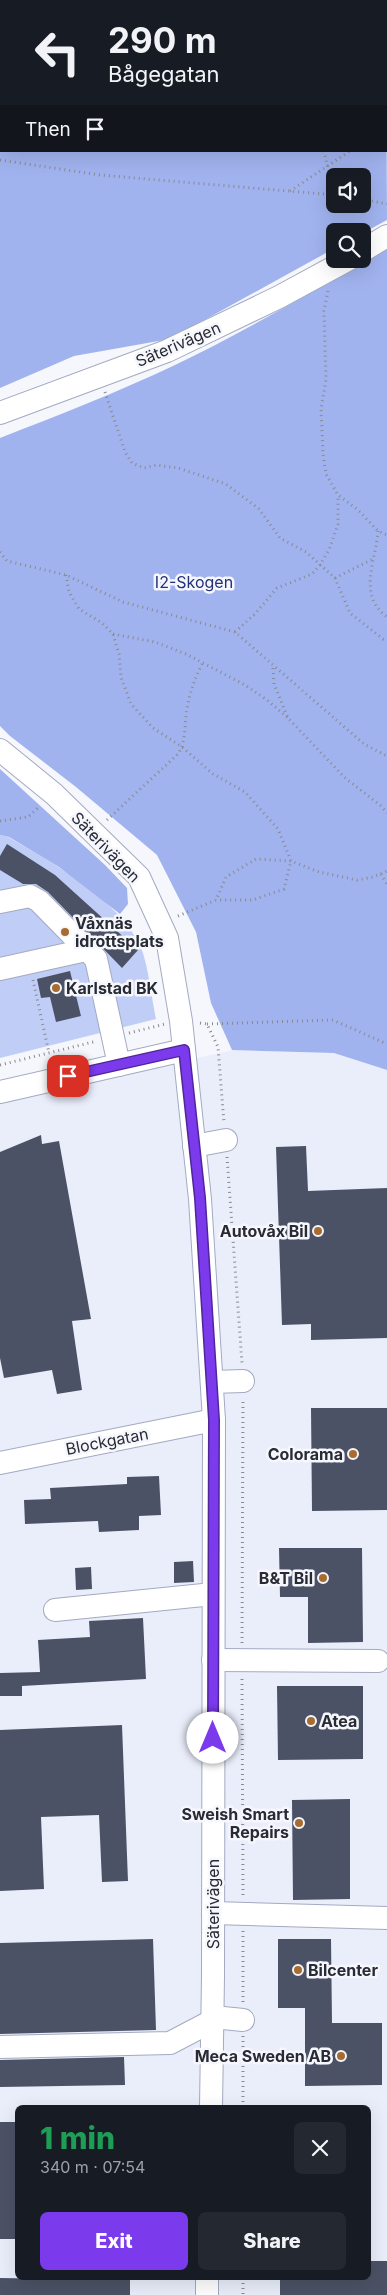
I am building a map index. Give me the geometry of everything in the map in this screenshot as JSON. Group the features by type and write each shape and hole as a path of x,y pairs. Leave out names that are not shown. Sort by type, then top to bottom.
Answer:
{"street":[{"path":"371,246 387,236"},
{"name":"Säterivägen","path":"0,413 168,351 333,268"},
{"name":"Säterivägen","path":"0,750 54,794 139,877 167,938 181,1020 200,1198 214,1420 211,2105"},
{"path":"0,902 30,896 40,901 96,959 99,966 118,1065"},
{"path":"0,969 86,950"},
{"path":"0,1092 184,1050"},
{"path":"194,1146 226,1140"},
{"path":"212,1382 243,1381"},
{"name":"Blockgatan","path":"0,1462 214,1420"},
{"path":"55,1610 213,1594"},
{"path":"213,1660 378,1661"},
{"path":"213,1913 387,1918"},
{"path":"0,2047 170,2043 212,2019 243,2020"},
{"path":"207,2280 207,2295"}],"path":[{"path":"324,152 328,167"},
{"path":"289,192 349,152"},
{"path":"0,160 100,175 326,194"},
{"path":"371,201 387,204"},
{"path":"340,268 324,311 326,380 321,409 321,430 326,474 331,486 338,495 357,509 378,531 387,535"},
{"path":"99,375 125,452 132,463 144,468 157,465 178,468 226,484 258,509 280,538 306,552 335,578 350,613 383,639 387,640"},
{"path":"235,632 255,614 277,588 312,574 320,565 329,550 338,524 338,495"},
{"path":"378,531 370,573 370,586 376,608 387,617"},
{"path":"0,552 7,561 66,575 123,602 235,632 273,668 364,744 387,756"},
{"path":"335,578 373,559"},
{"path":"66,575 69,592 79,609 102,623 113,634 120,654 121,677 131,704 153,728 214,774 245,792 278,829 291,861 284,889 253,900 216,900 160,923"},
{"path":"113,634 155,642 186,654 245,685 288,718 344,777 381,806 387,813"},
{"path":"95,834 116,811 152,780 182,748 187,707 202,664"},
{"path":"273,668 274,684 288,718"},
{"path":"0,821 28,817 54,794"},
{"path":"216,900 226,877 256,859 291,861 319,872 357,880 387,871"},
{"path":"381,874 387,884"},
{"path":"29,963 49,1053"},
{"path":"0,1065 181,1020 207,1024 333,1020 387,1044"},
{"path":"207,1024 218,1047 243,1381 243,2105"},
{"path":"243,2280 243,2295"}],"shaded area":[{"name":"Våxnäs idrottsplats","path":"0,835 8,837 84,884 118,914 141,948 148,972 156,1019 0,1058"},
{"path":"232,1050 334,1053 387,1070 387,2295 0,2295 0,1104"}],"green space":[{"path":"0,152 387,152 387,220 371,229 371,223 326,223 326,253 170,339 74,356 0,388"},
{"name":"I2-Skogen","path":"387,248 387,1070 334,1053 232,1050 211,1003 196,932 157,855 0,726 0,438 110,394 202,352 353,268 371,268 371,257"},
{"path":"0,769 105,865 127,888 128,904 120,914 59,867 9,837 0,835"}],"building":[{"path":"7,844 55,875 138,950 122,968 48,892 36,884 23,884 0,870 0,856"},
{"name":"Karlstad BK","path":"70,971 81,1016 56,1022 50,997 41,998 37,979"},
{"path":"41,1135 42,1144 59,1141 91,1319 72,1321 82,1390 57,1394 52,1370 4,1378 0,1358 0,1152"},
{"path":"306,1146 308,1191 387,1188 387,1338 311,1340 311,1324 282,1325 276,1147"},
{"path":"311,1408 387,1408 387,1510 312,1511"},
{"path":"159,1476 161,1515 139,1516 139,1530 99,1532 98,1521 25,1524 24,1500 51,1499 50,1488 127,1484 127,1477"},
{"path":"279,1548 362,1548 363,1642 308,1643 308,1597 280,1597"},
{"path":"193,1561 194,1582 174,1583 174,1562"},
{"path":"91,1567 92,1589 76,1590 75,1568"},
{"path":"143,1618 146,1679 22,1686 22,1696 0,1696 0,1673 40,1672 38,1640 90,1637 89,1621"},
{"path":"277,1686 363,1686 363,1759 278,1760"},
{"path":"122,1725 128,1881 102,1882 99,1815 41,1817 44,1889 0,1891 0,1730"},
{"path":"350,1799 350,1899 293,1900 292,1800"},
{"path":"153,1939 156,2030 0,2034 0,1943"},
{"path":"278,1939 331,1939 332,2023 382,2023 382,2085 305,2086 305,2008 278,2008"},
{"path":"124,2057 125,2085 0,2087 0,2060"},
{"path":"0,2122 15,2122 15,2239 0,2239"},
{"path":"371,2261 387,2261 387,2295 280,2295 280,2280 371,2280"},
{"path":"0,2278 15,2278 15,2280 130,2280 130,2295 0,2295"}],"place":[{"name":"Våxnäs idrottsplats","path":"65,932"},
{"name":"Karlstad BK","path":"56,988"},
{"name":"Autovåx Bil","path":"318,1231"},
{"name":"Colorama","path":"353,1454"},
{"name":"B&T Bil","path":"323,1578"},
{"name":"Atea","path":"311,1721"},
{"name":"Sweish Smart Repairs","path":"299,1823"},
{"name":"Bilcenter","path":"298,1970"},
{"name":"Meca Sweden AB","path":"341,2056"}],"route":[{"path":"68,1076 184,1050 200,1198 214,1420 213,1738"}]}
